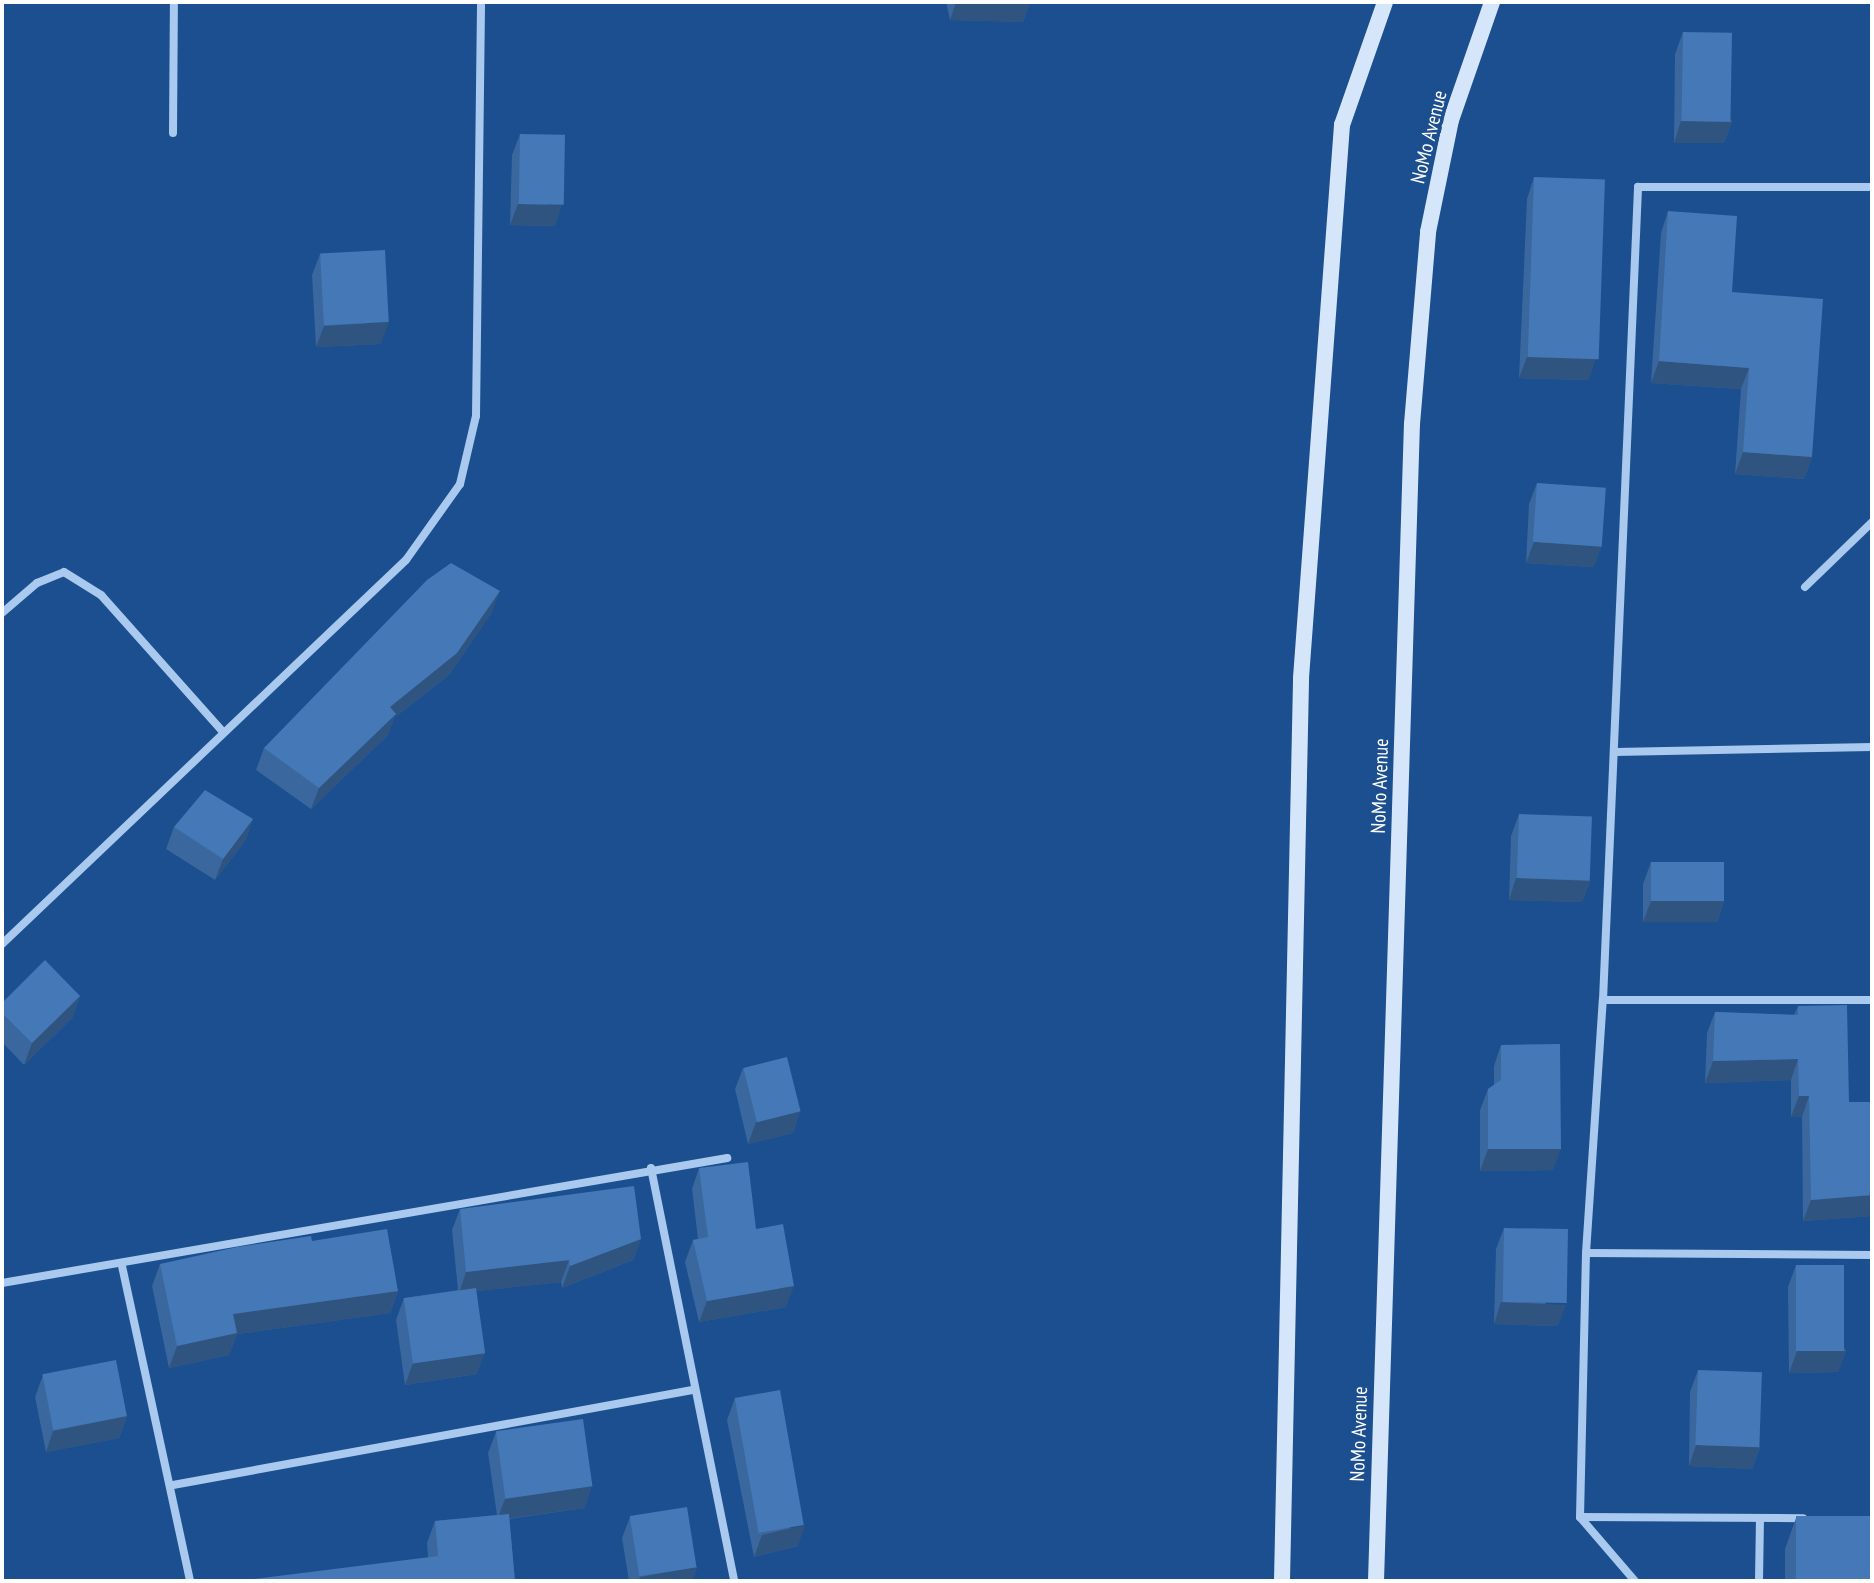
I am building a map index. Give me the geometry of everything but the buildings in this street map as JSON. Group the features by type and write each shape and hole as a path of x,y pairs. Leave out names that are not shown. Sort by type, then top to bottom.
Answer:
{"main road":[{"path":"1282,1581 1301,678 1342,125 1385,2"},
{"name":"NoMo Avenue","path":"1376,1581 1412,424 1428,232 1451,120 1492,2"}],"street":[{"path":"173,133 174,2"},
{"path":"2,944 406,560 460,484 476,416 481,2"},
{"path":"1635,1581 1580,1517 1586,1253 1603,1000 1638,187 1872,187"},
{"path":"1805,587 1872,522"},
{"path":"2,613 37,583 64,572 101,595 223,732"},
{"path":"1615,752 1872,747"},
{"path":"1603,1000 1872,1000"},
{"path":"2,1283 122,1266 651,1168 727,1158"},
{"path":"651,1168 692,1390 734,1581"},
{"path":"1586,1253 1872,1255"},
{"path":"122,1266 173,1485 190,1581"},
{"path":"173,1485 692,1390"},
{"path":"1580,1517 1816,1518"},
{"path":"1759,1581 1760,1519"}]}
